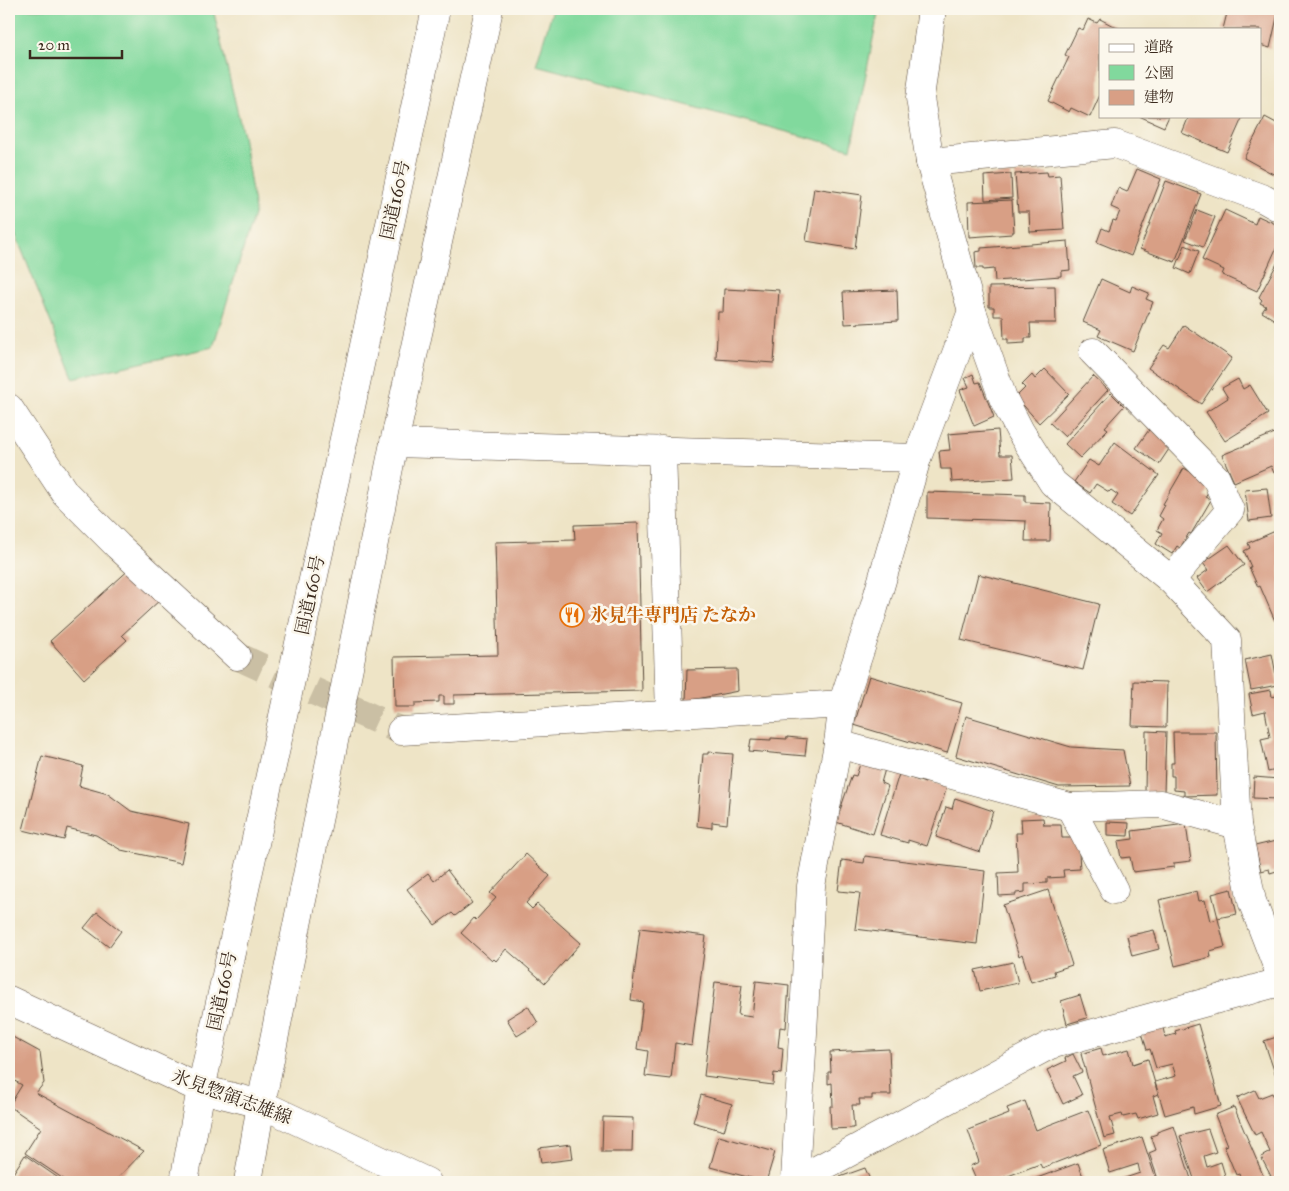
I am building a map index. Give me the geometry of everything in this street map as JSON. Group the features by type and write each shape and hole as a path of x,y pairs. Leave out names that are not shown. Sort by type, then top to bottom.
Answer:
{"main road":[{"name":"国道160号","path":"184,1182 201,1089 349,416 436,9"},
{"path":"248,1182 261,1104 394,442 489,9"},
{"path":"932,9 920,98 930,162 972,311 1003,398 1020,431 1053,483 1171,580 1227,640 1236,825 1252,901 1280,974"},
{"path":"930,162 1114,144 1264,199 1280,208"},
{"path":"794,1181 811,886 838,744 843,704 874,608 917,458 972,311"},
{"path":"1093,352 1216,478 1230,510 1171,580"},
{"path":"9,408 65,493 118,546 237,656"},
{"path":"394,442 917,458"},
{"path":"662,450 670,715"},
{"path":"401,731 843,704"},
{"path":"838,744 1070,807 1161,804 1236,825"},
{"path":"1070,807 1114,890"},
{"path":"794,1181 1050,1045 1280,982"},
{"name":"氷見惣領志雄線","path":"9,1000 201,1089 261,1104 426,1182"}],"green space":[{"path":"9,9 213,9 243,135 255,211 213,347 73,378 9,218"},
{"path":"553,9 879,9 851,149 536,65"}],"building":[{"path":"1228,9 1279,9 1270,48 1262,46 1262,28 1223,28"},
{"path":"1088,19 1097,23 1100,19 1117,28 1099,28 1099,97 1090,117 1071,108 1069,112 1048,101 1069,57 1065,55 1078,28 1083,30"},
{"path":"1265,117 1280,125 1280,165 1275,175 1244,158"},
{"path":"1144,118 1168,118 1164,127"},
{"path":"1188,118 1242,118 1227,152 1182,133"},
{"path":"1137,169 1161,179 1131,256 1097,242 1102,228 1109,231 1113,220 1116,221 1120,211 1111,207 1118,188 1127,192"},
{"path":"1047,172 1048,176 1060,175 1064,230 1030,232 1029,212 1018,212 1015,174"},
{"path":"1011,174 1012,198 985,200 984,176"},
{"path":"1166,181 1201,194 1175,262 1140,249"},
{"path":"814,188 862,195 855,249 806,241"},
{"path":"1012,200 1014,232 1012,234 969,237 968,202"},
{"path":"1197,210 1215,217 1203,247 1185,240"},
{"path":"1225,210 1255,224 1258,216 1280,226 1280,240 1257,291 1222,275 1224,270 1202,260"},
{"path":"1068,241 1070,270 1061,271 1061,276 995,281 994,269 983,270 983,268 976,268 975,252 981,251 981,248"},
{"path":"1185,245 1199,251 1190,274 1176,268"},
{"path":"1280,258 1280,323 1262,312 1266,306 1260,303 1262,300 1259,297"},
{"path":"1101,279 1130,292 1132,286 1149,293 1146,299 1153,302 1133,351 1098,336 1101,330 1083,322"},
{"path":"1055,286 1056,323 1030,323 1031,338 1025,338 1025,343 1008,344 1008,339 1004,339 1003,316 994,316 994,307 989,307 989,287"},
{"path":"745,288 779,290 774,363 716,359 718,312 723,312 724,289 745,290"},
{"path":"897,290 898,321 845,324 843,292"},
{"path":"1184,325 1232,358 1201,404 1148,368 1164,345 1169,348"},
{"path":"1045,369 1069,394 1039,423 1016,397 1025,388 1022,385 1032,375 1035,379"},
{"path":"973,374 976,383 980,382 994,417 974,426 960,390 969,387 965,378"},
{"path":"1093,376 1108,390 1065,437 1050,423"},
{"path":"1238,379 1243,389 1250,385 1268,414 1225,441 1206,412 1228,398 1222,388"},
{"path":"1111,393 1124,406 1105,427 1108,429 1080,458 1065,444"},
{"path":"1151,427 1171,446 1159,464 1136,448"},
{"path":"998,430 1000,455 1012,455 1014,478 952,482 951,469 941,469 939,451 950,450 948,434"},
{"path":"1277,432 1280,439 1280,471 1274,473 1271,466 1234,482 1222,455"},
{"path":"1115,442 1159,475 1130,516 1112,504 1118,495 1111,490 1109,492 1096,484 1090,493 1074,482 1089,460 1099,466"},
{"path":"1184,468 1211,487 1205,497 1211,500 1191,534 1189,533 1180,548 1177,546 1172,554 1156,544 1162,533 1157,530 1163,519 1159,516 1165,505 1163,504"},
{"path":"1267,488 1271,518 1249,521 1245,490"},
{"path":"927,492 1025,495 1025,502 1051,503 1050,541 1025,541 1026,521 927,518"},
{"path":"638,523 642,691 454,695 454,704 444,704 444,696 439,696 439,702 415,703 415,707 395,707 394,657 498,655 495,542 575,540 574,525"},
{"path":"1280,529 1280,618 1275,621 1260,586 1258,587 1249,567 1251,567 1244,551 1250,548 1248,543"},
{"path":"1229,545 1244,565 1207,592 1197,578 1208,570 1203,563"},
{"path":"132,567 161,599 122,635 127,640 84,679 50,641"},
{"path":"978,574 1099,604 1083,670 961,640"},
{"path":"1272,654 1278,685 1251,690 1245,660"},
{"path":"737,669 738,691 686,701 687,670"},
{"path":"869,676 962,703 947,753 854,725"},
{"path":"1134,681 1167,682 1166,727 1132,726"},
{"path":"1271,690 1272,697 1280,695 1280,769 1268,772 1261,739 1270,737 1265,711 1253,714 1249,694"},
{"path":"966,716 1071,747 1123,750 1130,786 1059,787 956,756"},
{"path":"1146,731 1166,732 1164,792 1145,792"},
{"path":"1173,732 1216,732 1217,795 1184,796 1184,791 1174,790 1174,776 1171,776 1171,763 1174,763"},
{"path":"787,737 807,739 805,756 749,751 751,739 771,740 771,738 787,739"},
{"path":"708,752 733,754 727,824 712,822 712,828 697,826 703,754 708,754"},
{"path":"42,756 83,766 79,786 108,794 131,811 189,824 181,863 121,850 96,835 67,828 64,840 23,830"},
{"path":"861,761 885,769 881,783 888,786 873,834 836,822 852,775 856,776"},
{"path":"899,774 925,783 926,780 947,787 927,846 908,840 908,843 880,835"},
{"path":"1254,777 1279,779 1278,799 1253,798"},
{"path":"955,798 993,811 980,852 936,837 946,807 952,809"},
{"path":"1043,818 1044,825 1061,825 1062,838 1078,838 1080,869 1063,870 1064,877 1047,878 1047,883 1025,884 1025,892 1016,893 1016,895 999,896 998,873 1018,872 1016,833 1022,833 1021,819"},
{"path":"1107,822 1129,823 1128,836 1107,835"},
{"path":"1186,824 1191,861 1174,863 1174,867 1133,872 1130,857 1121,858 1118,841 1133,839 1132,831"},
{"path":"1280,840 1280,870 1270,873 1269,869 1261,871 1255,846"},
{"path":"526,854 550,876 526,903 532,909 537,904 581,943 545,983 506,949 496,961 494,959 492,961 461,933 496,898 490,893"},
{"path":"865,856 985,871 977,944 855,929 860,893 838,891 842,860 864,863"},
{"path":"447,870 472,903 455,916 452,913 435,925 407,889 428,873 434,881"},
{"path":"1231,889 1237,914 1218,918 1212,894"},
{"path":"1048,890 1072,965 1054,971 1055,975 1031,982 1022,954 1019,956 1003,905"},
{"path":"1197,891 1199,901 1205,900 1210,921 1218,919 1225,947 1210,951 1211,957 1175,966 1159,900"},
{"path":"97,912 121,931 109,947 84,928"},
{"path":"640,928 706,936 692,1046 675,1043 671,1079 645,1076 648,1051 637,1049 643,1002 631,1000"},
{"path":"1154,930 1159,949 1132,956 1127,936"},
{"path":"1013,962 1018,983 980,991 975,970"},
{"path":"756,981 789,985 786,1028 780,1027 778,1047 783,1048 781,1074 774,1073 773,1085 704,1076 715,982 742,985 738,1015 752,1017"},
{"path":"1080,995 1087,1018 1067,1024 1061,1001"},
{"path":"528,1006 538,1023 517,1036 507,1019"},
{"path":"1162,1023 1165,1037 1176,1034 1175,1031 1198,1024 1221,1106 1194,1114 1193,1107 1165,1115 1155,1082 1176,1076 1172,1064 1156,1068 1150,1049 1147,1050 1141,1029"},
{"path":"9,1035 40,1052 44,1083 36,1093 144,1151 114,1182 68,1182 25,1153 41,1128 9,1106 22,1085 9,1078"},
{"path":"1280,1036 1280,1085 1279,1085 1264,1041"},
{"path":"1101,1048 1103,1056 1129,1049 1133,1064 1148,1059 1158,1094 1153,1096 1158,1113 1138,1119 1136,1114 1123,1117 1122,1114 1110,1117 1115,1135 1104,1138 1081,1054"},
{"path":"889,1049 891,1095 872,1095 872,1099 859,1099 860,1105 852,1105 854,1128 831,1129 832,1083 828,1084 828,1072 831,1072 830,1052"},
{"path":"1073,1054 1082,1072 1073,1076 1082,1095 1063,1104 1047,1070 1066,1061 1065,1058"},
{"path":"1255,1090 1259,1098 1272,1093 1278,1105 1280,1104 1280,1182 1274,1182 1261,1157 1270,1152 1261,1132 1255,1135 1237,1098"},
{"path":"701,1095 732,1104 724,1131 693,1122"},
{"path":"1025,1101 1036,1130 1088,1110 1101,1145 1042,1168 1040,1164 992,1182 977,1182 970,1166 979,1162 968,1130 1009,1114 1007,1108"},
{"path":"1234,1107 1266,1182 1243,1182 1239,1174 1236,1175 1224,1146 1227,1145 1215,1115"},
{"path":"603,1117 633,1118 632,1152 602,1152"},
{"path":"1174,1126 1192,1182 1159,1182 1149,1153 1156,1150 1151,1136"},
{"path":"1208,1129 1216,1152 1204,1156 1207,1167 1221,1162 1227,1182 1195,1182 1180,1136"},
{"path":"719,1136 775,1152 766,1182 710,1167"},
{"path":"1142,1137 1157,1182 1123,1182 1122,1179 1140,1173 1138,1164 1110,1173 1103,1150"},
{"path":"571,1144 573,1159 541,1163 539,1148"},
{"path":"25,1155 64,1182 9,1182 9,1177"},
{"path":"1078,1163 1085,1182 1026,1182"},
{"path":"865,1168 871,1182 839,1182 837,1178"}],"tunnel":[{"path":"237,656 401,731"}],"place":[{"name":"氷見牛専門店 たなか","path":"572,615"}]}
